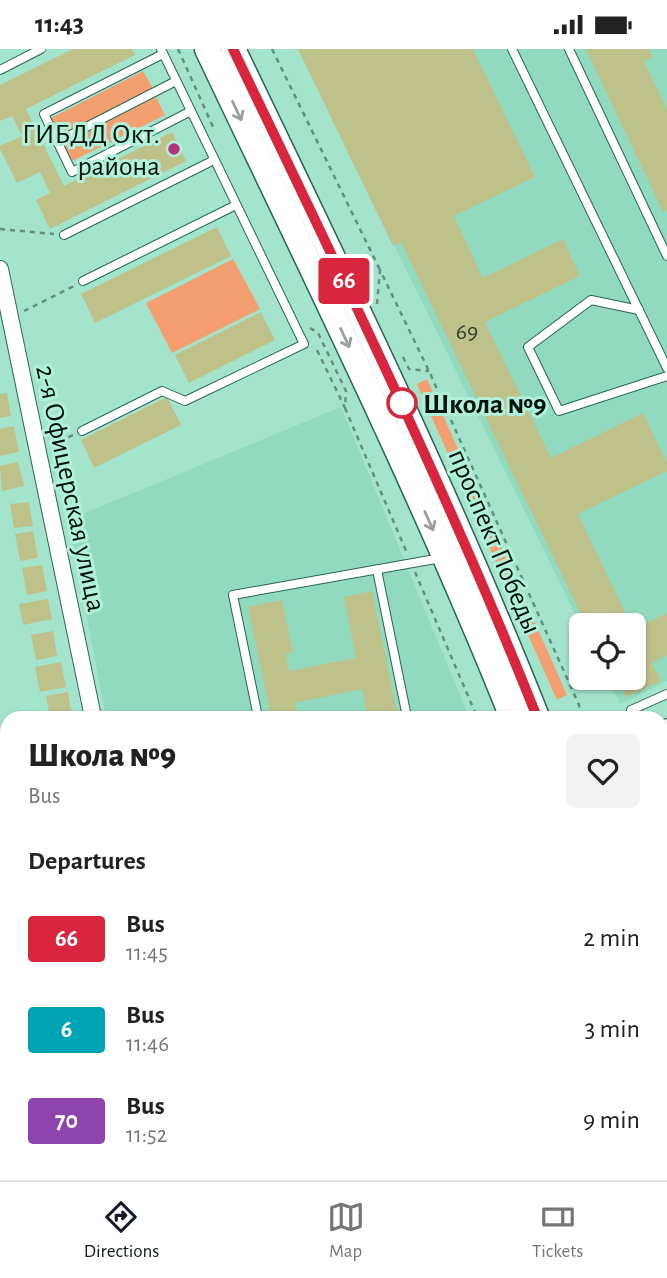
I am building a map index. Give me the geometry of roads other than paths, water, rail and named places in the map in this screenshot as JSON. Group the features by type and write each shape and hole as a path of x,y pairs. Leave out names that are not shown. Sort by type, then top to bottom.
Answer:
{"main road":[{"name":"проспект Победы","path":"207,49 402,458 510,711"},
{"name":"проспект Победы","path":"233,49 423,448 535,711"}],"street":[{"name":"2-я Офицерская улица","path":"0,269 92,711"}],"lane":[{"path":"0,70 41,49"},
{"path":"512,49 667,368"},
{"path":"569,49 667,256"},
{"path":"82,431 162,391 185,401 304,344 162,51 44,114 72,172 191,111"},
{"path":"57,142 176,81"},
{"path":"64,235 214,160"},
{"path":"83,281 236,205"},
{"path":"639,310 591,300 528,347 559,411 667,376"},
{"path":"257,711 233,595 446,557"},
{"path":"377,571 406,711"},
{"path":"631,711 667,694"}],"place":[{"name":"ГИБДД Окт. района","path":"174,149"},
{"name":"Школа №9","path":"402,403"}]}
